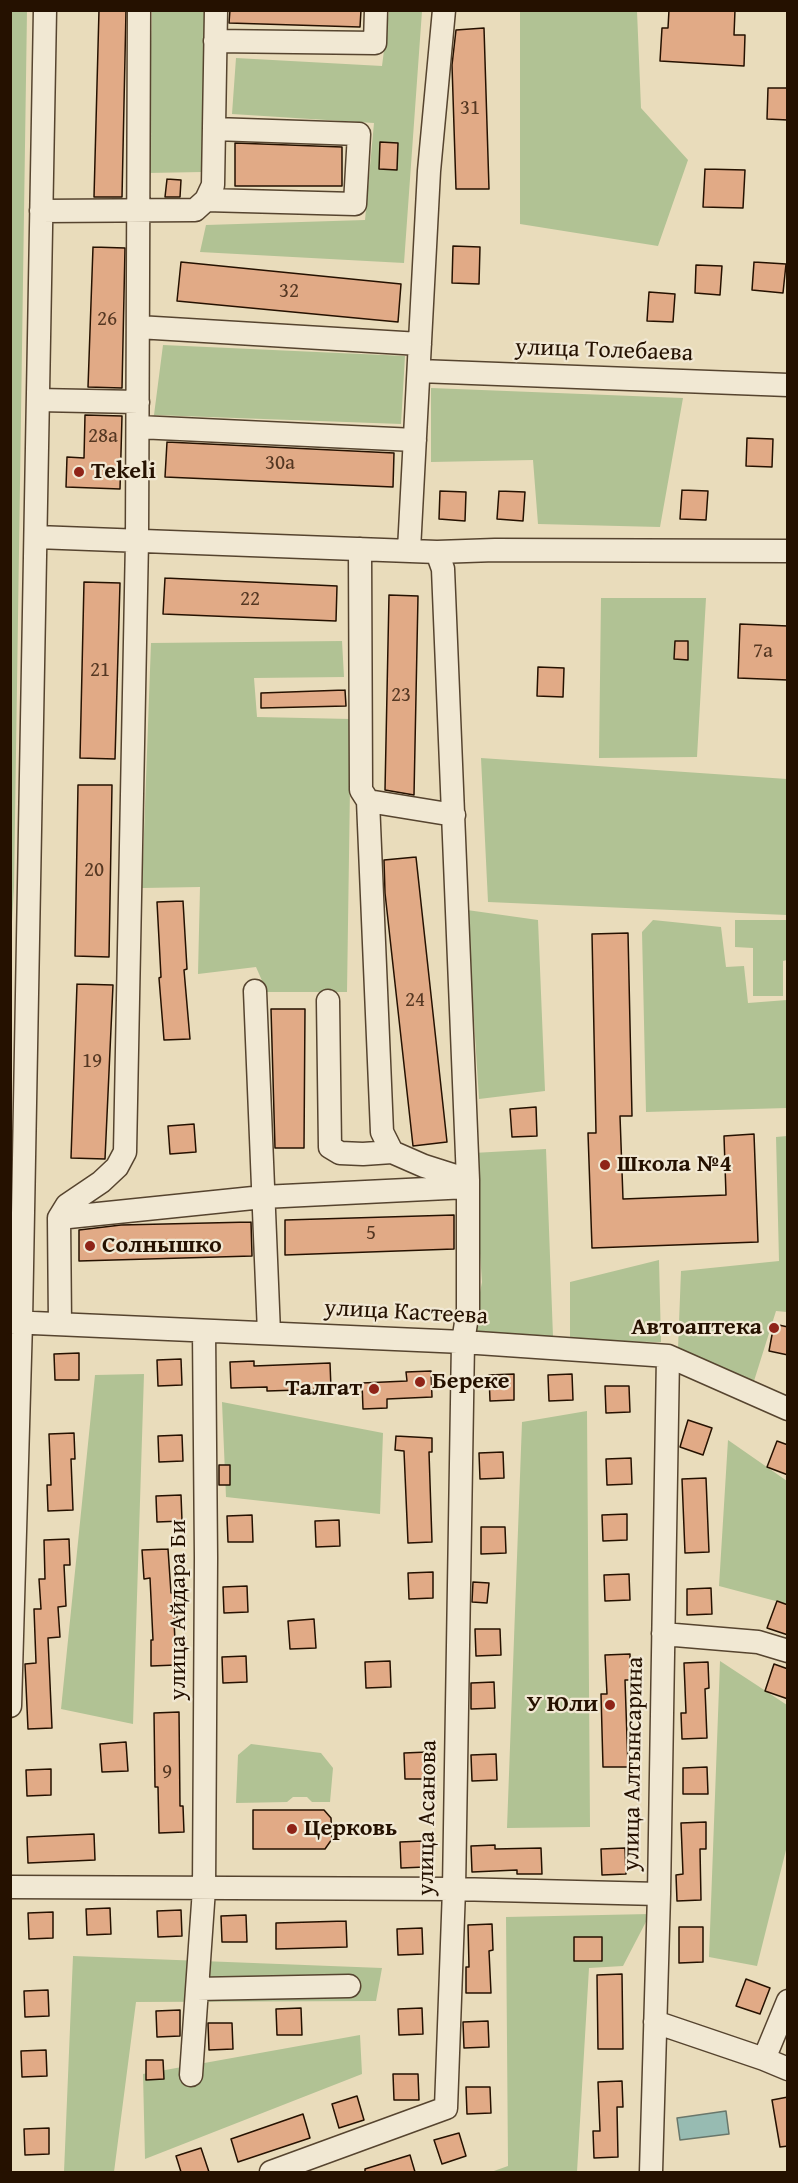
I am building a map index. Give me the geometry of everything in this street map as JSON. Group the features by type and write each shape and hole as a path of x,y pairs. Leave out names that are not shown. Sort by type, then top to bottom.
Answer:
{"street":[{"path":"10,1706 16,1322 36,537 45,10"},
{"path":"60,1324 59,1218 67,1205 101,1182 117,1167 125,1152 137,540 139,10"},
{"path":"41,211 195,210 206,200 213,185 216,10"},
{"path":"215,41 375,42 376,10"},
{"path":"409,550 429,171 444,10"},
{"path":"206,200 355,204 359,134 214,129"},
{"path":"138,327 420,344"},
{"name":"улица Толебаева","path":"419,371 788,385"},
{"path":"38,399 138,402"},
{"path":"138,427 415,440"},
{"path":"36,537 437,552 495,550 788,551"},
{"path":"360,549 361,790 368,801 382,1132 392,1152"},
{"name":"улица Асанова","path":"271,2172 446,2108 454,1889 463,1342 468,1310 468,1184 443,569 437,552"},
{"path":"368,801 454,815"},
{"path":"255,991 269,1334"},
{"path":"328,1001 330,1147 340,1153 392,1152 468,1184"},
{"path":"59,1218 263,1197 468,1184"},
{"name":"улица Кастеева","path":"16,1322 463,1342 668,1356 788,1409"},
{"name":"улица Айдара Би","path":"191,2075 204,1889 206,1558 204,1331"},
{"name":"улица Алтынсарина","path":"651,2172 659,1894 668,1356"},
{"path":"663,1634 758,1642 788,1651"},
{"path":"10,1887 454,1889 659,1894"},
{"path":"197,1989 349,1986"},
{"path":"764,2059 788,2001"},
{"path":"655,2022 788,2069"}],"green space":[{"path":"10,11 27,11 14,887 11,939"},
{"path":"152,11 205,11 202,172 147,173"},
{"path":"389,11 422,11 404,263 200,252 206,225 365,220 374,123 232,114 236,58 382,66"},
{"path":"520,11 637,11 641,108 688,160 658,246 520,224"},
{"path":"163,345 405,356 401,424 154,415"},
{"path":"431,388 683,398 660,527 538,524 533,460 431,462"},
{"path":"601,598 706,598 697,757 599,758"},
{"path":"342,641 344,677 254,678 257,717 351,719 347,992 267,992 256,967 198,974 200,887 142,888 151,643"},
{"path":"481,758 787,779 787,915 488,902"},
{"path":"467,910 538,920 545,1091 479,1099"},
{"path":"653,920 721,927 726,967 744,966 748,1003 787,1000 787,1108 646,1112 642,932"},
{"path":"735,920 787,920 787,960 783,961 783,996 753,996 753,948 735,947"},
{"path":"787,1136 787,1312 776,1311 754,1381 678,1349 681,1271 779,1261 776,1137"},
{"path":"546,1149 553,1337 472,1334 482,1282 473,1153"},
{"path":"659,1260 661,1342 570,1341 570,1282"},
{"path":"144,1374 133,1724 61,1709 95,1375"},
{"path":"222,1402 383,1433 380,1514 226,1497"},
{"path":"587,1411 590,1827 507,1828 522,1422"},
{"path":"728,1440 787,1481 787,1604 719,1586"},
{"path":"720,1661 787,1705 788,1842 757,1966 709,1957"},
{"path":"251,1744 321,1753 333,1768 330,1802 312,1802 307,1797 293,1797 287,1802 236,1803 238,1755"},
{"path":"650,1914 623,1966 589,1968 577,2172 491,2172 508,2166 506,1917"},
{"path":"73,1956 382,1968 376,2001 136,2002 114,2172 64,2172"},
{"path":"360,2035 362,2074 145,2159 143,2074"}],"water":[{"path":"726,2111 729,2134 680,2140 677,2118"}],"building":[{"path":"99,10 126,10 122,197 94,197"},
{"path":"230,10 361,10 360,27 229,23"},
{"path":"669,10 735,10 734,35 745,35 744,66 660,61 662,28 668,28"},
{"path":"484,28 489,189 456,189 452,65 456,30"},
{"path":"768,88 788,88 788,120 767,119"},
{"path":"380,142 398,143 397,170 379,169"},
{"path":"235,143 342,147 342,186 235,186"},
{"path":"705,169 745,170 743,208 703,207"},
{"path":"167,179 181,180 180,197 165,197"},
{"path":"453,246 480,247 479,284 452,283"},
{"path":"93,247 125,248 122,388 88,387"},
{"path":"181,262 401,284 398,322 177,301"},
{"path":"754,262 786,264 783,293 752,290"},
{"path":"696,265 722,266 720,295 695,293"},
{"path":"649,292 675,294 673,322 647,321"},
{"path":"85,415 122,416 120,489 66,487 67,457 84,458"},
{"path":"747,438 773,439 772,467 746,466"},
{"path":"167,442 394,453 393,487 165,477"},
{"path":"682,490 708,491 706,520 680,519"},
{"path":"440,491 466,492 465,521 439,519"},
{"path":"499,491 525,492 523,521 497,519"},
{"path":"165,578 337,586 336,621 163,614"},
{"path":"84,582 120,583 115,759 80,758"},
{"path":"389,595 418,596 414,795 385,790"},
{"path":"740,624 788,626 788,680 738,678"},
{"path":"675,641 688,641 688,660 674,659"},
{"path":"538,667 564,668 563,697 537,696"},
{"path":"345,690 346,706 261,708 261,693"},
{"path":"78,785 112,785 109,957 75,956"},
{"path":"416,857 447,1142 413,1146 385,893 384,860"},
{"path":"183,901 187,969 184,970 190,1039 164,1040 159,978 161,977 157,902"},
{"name":"Школа №4","path":"628,933 632,1116 620,1116 623,1199 726,1195 724,1136 754,1134 758,1242 592,1248 588,1133 596,1133 592,934"},
{"path":"77,984 113,985 105,1159 71,1158"},
{"path":"271,1009 305,1009 304,1148 275,1148"},
{"path":"536,1107 537,1136 512,1137 510,1109"},
{"path":"194,1124 196,1152 170,1154 168,1126"},
{"path":"454,1215 454,1249 285,1255 285,1220"},
{"path":"251,1222 252,1256 79,1261 79,1230 121,1225"},
{"path":"774,1324 788,1327 788,1355 769,1351"},
{"path":"79,1353 79,1380 55,1380 54,1354"},
{"path":"181,1359 182,1385 158,1386 157,1360"},
{"path":"254,1361 254,1366 330,1363 331,1389 267,1391 267,1387 231,1388 230,1362"},
{"path":"431,1371 432,1397 387,1399 387,1408 363,1409 362,1383 407,1381 406,1372"},
{"path":"514,1374 514,1400 490,1401 489,1375"},
{"path":"572,1374 573,1400 549,1401 548,1375"},
{"path":"605,1386 629,1386 630,1412 606,1413"},
{"path":"688,1420 712,1428 703,1455 680,1447"},
{"path":"74,1433 75,1459 71,1459 73,1510 48,1511 47,1485 51,1485 49,1434"},
{"path":"182,1435 183,1461 159,1462 158,1436"},
{"path":"396,1436 432,1438 432,1452 429,1452 432,1542 408,1543 404,1451 395,1450"},
{"path":"777,1441 788,1445 788,1475 767,1467"},
{"path":"503,1452 504,1478 480,1479 479,1453"},
{"path":"631,1458 632,1484 607,1485 606,1459"},
{"path":"219,1465 230,1465 230,1485 219,1485"},
{"path":"706,1478 709,1552 685,1553 682,1479"},
{"path":"181,1495 182,1521 157,1522 156,1496"},
{"path":"627,1514 627,1540 603,1541 602,1515"},
{"path":"252,1515 253,1542 228,1542 227,1516"},
{"path":"339,1520 340,1546 316,1547 315,1521"},
{"path":"481,1527 505,1527 506,1553 481,1554"},
{"path":"69,1539 70,1565 64,1565 66,1606 58,1607 60,1637 48,1638 52,1728 28,1729 25,1664 36,1663 34,1609 41,1609 39,1579 45,1579 44,1540"},
{"path":"168,1549 171,1593 176,1593 177,1619 174,1619 176,1665 151,1666 151,1640 153,1640 150,1578 144,1579 142,1550"},
{"path":"433,1572 433,1598 409,1599 408,1573"},
{"path":"629,1574 630,1600 605,1601 604,1575"},
{"path":"473,1582 489,1583 487,1603 472,1602"},
{"path":"247,1586 248,1612 224,1613 223,1587"},
{"path":"711,1588 712,1614 687,1615 687,1589"},
{"path":"777,1601 788,1605 788,1635 767,1628"},
{"path":"314,1619 316,1648 290,1649 288,1621"},
{"path":"475,1629 500,1629 501,1655 476,1656"},
{"path":"630,1654 630,1680 625,1680 628,1767 603,1767 601,1694 607,1694 605,1655"},
{"path":"246,1656 247,1682 223,1683 222,1657"},
{"path":"390,1661 391,1687 366,1688 365,1662"},
{"path":"708,1662 709,1688 705,1689 707,1738 682,1739 681,1713 686,1713 684,1663"},
{"path":"774,1664 788,1669 788,1699 765,1691"},
{"path":"494,1682 495,1708 471,1709 471,1683"},
{"path":"179,1712 180,1806 183,1806 184,1832 159,1833 158,1787 155,1787 154,1713"},
{"path":"126,1742 128,1771 102,1772 100,1744"},
{"path":"428,1752 429,1779 405,1779 404,1753"},
{"path":"496,1754 497,1780 472,1781 471,1755"},
{"path":"707,1767 708,1794 683,1794 683,1768"},
{"path":"51,1769 51,1795 27,1796 26,1770"},
{"name":"Церковь","path":"253,1810 324,1810 331,1818 332,1839 325,1849 253,1849"},
{"path":"706,1822 706,1849 700,1849 701,1900 677,1901 676,1875 683,1874 681,1823"},
{"path":"94,1834 95,1860 28,1863 27,1837"},
{"path":"424,1841 425,1867 401,1868 400,1842"},
{"path":"495,1845 495,1849 541,1848 542,1874 517,1874 517,1870 472,1872 471,1846"},
{"path":"625,1848 626,1874 602,1875 601,1849"},
{"path":"110,1908 111,1934 87,1935 86,1909"},
{"path":"181,1910 182,1936 158,1937 157,1911"},
{"path":"53,1912 53,1938 29,1939 28,1913"},
{"path":"246,1915 247,1942 222,1942 221,1916"},
{"path":"346,1921 347,1947 276,1949 276,1923"},
{"path":"492,1924 493,1950 489,1951 491,1993 466,1993 466,1967 469,1967 468,1925"},
{"path":"679,1927 703,1927 703,1962 679,1963"},
{"path":"422,1928 423,1954 398,1955 397,1929"},
{"path":"574,1937 602,1937 602,1961 574,1961"},
{"path":"622,1974 623,2049 598,2049 597,1975"},
{"path":"746,1979 770,1988 760,2014 736,2006"},
{"path":"48,1990 49,2016 25,2017 24,1991"},
{"path":"301,2008 302,2035 277,2035 276,2009"},
{"path":"422,2008 423,2034 399,2035 398,2009"},
{"path":"180,2010 180,2036 157,2037 156,2011"},
{"path":"488,2021 489,2047 464,2048 463,2022"},
{"path":"208,2023 232,2023 233,2049 209,2050"},
{"path":"46,2050 47,2076 22,2077 21,2051"},
{"path":"146,2060 163,2060 164,2079 146,2080"},
{"path":"393,2074 418,2074 419,2100 394,2100"},
{"path":"622,2081 623,2107 617,2107 618,2157 594,2158 593,2131 600,2131 598,2082"},
{"path":"466,2087 490,2087 491,2113 467,2114"},
{"path":"357,2096 364,2120 339,2128 332,2104"},
{"path":"788,2097 788,2146 780,2147 772,2100"},
{"path":"303,2114 310,2138 238,2162 231,2139"},
{"path":"49,2128 49,2154 25,2155 24,2129"},
{"path":"459,2133 466,2156 442,2164 434,2140"},
{"path":"201,2148 209,2172 181,2172 176,2156"},
{"path":"410,2155 415,2172 365,2172 365,2169"}],"place":[{"name":"Tekeli","path":"79,472"},
{"name":"Школа №4","path":"605,1165"},
{"name":"Солнышко","path":"90,1246"},
{"name":"Автоаптека","path":"774,1328"},
{"name":"Береке","path":"420,1382"},
{"name":"Талгат","path":"374,1389"},
{"name":"У Юли","path":"610,1705"},
{"name":"Церковь","path":"292,1829"}]}
